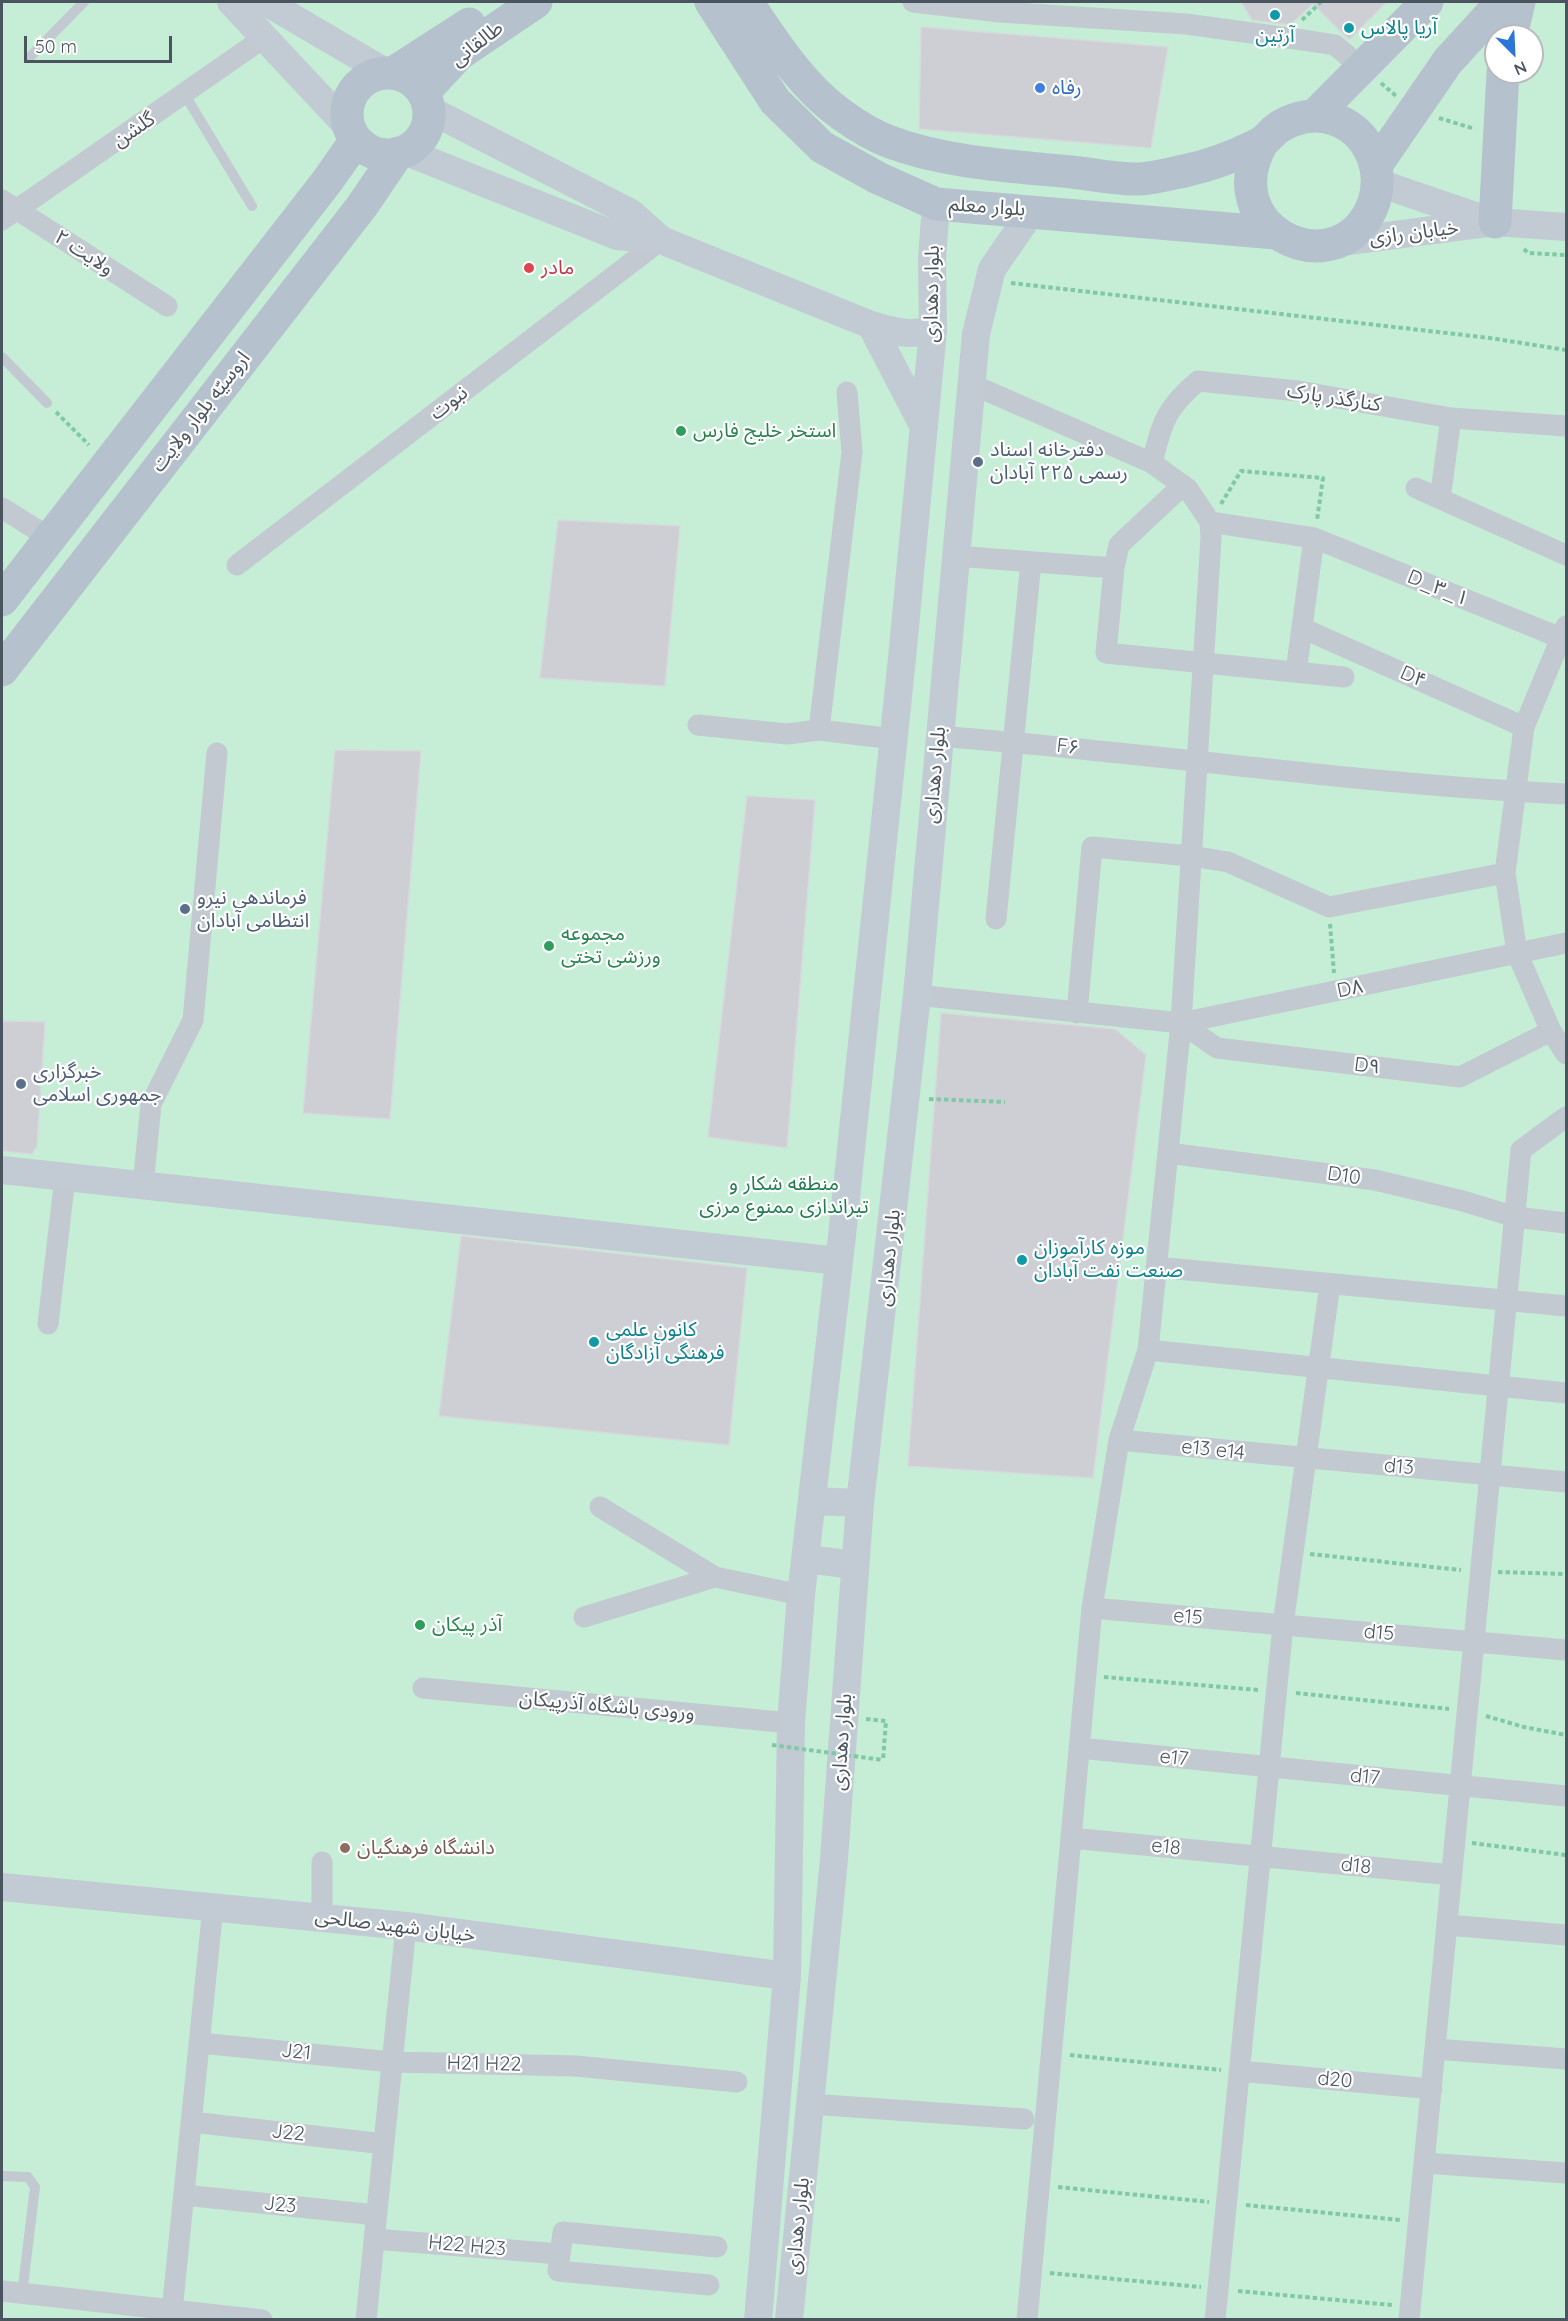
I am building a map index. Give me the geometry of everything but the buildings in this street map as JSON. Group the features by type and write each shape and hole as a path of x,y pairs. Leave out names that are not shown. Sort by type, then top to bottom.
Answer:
{"main road":[{"path":"231,2 352,134 375,153 401,152 617,236 661,240 871,325 899,334 917,334 933,330"},
{"path":"266,2 390,73 408,78 426,101 631,213 661,240"},
{"name":"طالقانی","path":"390,73 503,2"},
{"name":"طالقانی","path":"426,101 459,54 536,2"},
{"path":"1314,116 1427,2"},
{"path":"1378,174 1363,138 1348,126 1332,119 1314,116 1294,119 1276,129 1262,143 1254,158 1250,191 1255,207 1264,221 1276,233 1293,242 1313,245 1333,243 1351,234 1365,220 1375,203 1378,174 1448,61 1502,2"},
{"path":"1514,24 1519,2"},
{"name":"بلوار معلم","path":"732,5 841,115 889,142 975,162 1139,179 1187,171 1262,143"},
{"name":"بلوار معلم","path":"732,5 775,101 822,147 878,178 936,204 1276,233"},
{"path":"2,600 321,189 352,134 347,108 354,90 369,78 390,73"},
{"path":"1495,222 1502,84"},
{"path":"401,152 419,140 425,130 426,101"},
{"name":"اروسیّه بلوار ولایت","path":"2,669 401,152"},
{"path":"936,204 953,182 975,162"},
{"name":"خیابان رازی","path":"1378,174 1495,222"},
{"name":"بلوار دهداری","path":"758,2319 787,1976 791,1723 801,1594 839,1261 902,658 933,330 932,259 936,204"},
{"name":"بلوار دهداری","path":"789,2319 834,1859 860,1503 917,995 938,736 976,334 992,269 1032,211"},
{"name":"خیابان رازی","path":"1333,243 1495,222 1566,227"},
{"path":"871,325 924,427"},
{"path":"902,658 945,663"},
{"path":"2,1170 839,1261"},
{"path":"812,1501 860,1503"},
{"path":"806,1559 855,1564"},
{"name":"خیابان شهید صالحی","path":"2,1887 406,1926 787,1976"}],"street":[{"path":"913,2 1007,7 1186,24 1303,40 1335,45 1362,68"},
{"name":"گلشن","path":"7,210 185,95 265,37"},
{"name":"ولایت ۲","path":"7,210 167,306"},
{"name":"نبوت","path":"237,565 661,240"},
{"name":"کنارگذر پارک","path":"1152,463 1161,427 1174,401 1198,381 1298,391 1451,418 1566,426"},
{"path":"971,384 1152,463 1184,485 1210,522 1204,663 1181,1023 1148,1350 1119,1440 1092,1608 1027,2319"},
{"path":"819,730 852,452 847,392"},
{"path":"1440,499 1451,418"},
{"path":"1184,485 1119,545 1114,568 1106,653 1344,677"},
{"path":"1416,488 1566,555"},
{"path":"2,508 50,538"},
{"name":"D_۳_۱","path":"1210,522 1314,538 1565,634"},
{"path":"1296,672 1314,538"},
{"path":"955,556 1114,568"},
{"path":"996,918 1031,562"},
{"name":"D۴","path":"1302,628 1524,727"},
{"path":"1565,634 1524,727 1505,873 1518,953 1551,1031 1566,1054"},
{"path":"698,725 787,734 819,730 894,739"},
{"name":"F۶","path":"938,736 1014,741 1197,762 1514,792 1566,794"},
{"path":"143,1186 151,1104 193,1020 217,753"},
{"path":"1077,1013 1092,847 1191,856 1228,862 1329,907 1505,873"},
{"name":"D۸","path":"1181,1023 1566,943"},
{"path":"917,995 1181,1023"},
{"name":"D۹","path":"1181,1023 1217,1048 1460,1077 1551,1031"},
{"path":"1410,2313 1521,1150 1566,1117"},
{"name":"D10","path":"1168,1153 1375,1180 1463,1201 1515,1217 1566,1223"},
{"path":"48,1324 65,1177"},
{"path":"1156,1268 1566,1306"},
{"path":"1215,2319 1283,1625 1330,1284"},
{"path":"1148,1350 1566,1393"},
{"name":"e13 e14","path":"1119,1440 1306,1459"},
{"name":"d13","path":"1306,1459 1566,1482"},
{"path":"600,1507 715,1577 801,1594"},
{"path":"584,1617 715,1577"},
{"name":"e15","path":"1092,1608 1283,1625"},
{"name":"d15","path":"1283,1625 1566,1650"},
{"name":"ورودی باشگاه آذرپیکان","path":"423,1688 791,1723"},
{"name":"e17","path":"1079,1748 1269,1768"},
{"name":"d17","path":"1269,1768 1566,1796"},
{"name":"e18","path":"1071,1838 1260,1856"},
{"name":"d18","path":"1260,1856 1452,1875"},
{"path":"322,1862 322,1918"},
{"path":"172,2311 213,1907"},
{"path":"366,2319 406,1926"},
{"path":"1447,1926 1566,1935"},
{"name":"J21","path":"200,2043 392,2062"},
{"path":"1435,2049 1566,2059"},
{"name":"H21 H22","path":"392,2062 576,2066 737,2082"},
{"name":"d20","path":"1239,2072 1432,2089"},
{"path":"810,2104 1024,2120"},
{"name":"J22","path":"192,2122 384,2144"},
{"path":"1425,2163 1566,2173"},
{"name":"J23","path":"184,2196 376,2215"},
{"path":"559,2262 563,2232 717,2247"},
{"name":"H22 H23","path":"374,2239 559,2262 709,2285"},
{"path":"12,2293 96,2304 262,2319"}],"lane":[{"path":"30,57 84,2"},
{"path":"185,95 252,206"},
{"path":"2,357 47,403"},
{"path":"2,2176 28,2177 34,2187 12,2293"}],"path":[{"path":"989,281 1490,338 1566,350"},
{"path":"47,403 108,464"},
{"path":"1210,522 1241,471 1323,478 1314,538"},
{"path":"1329,907 1336,992"},
{"path":"904,1098 1005,1102"},
{"path":"1293,1552 1481,1572 1566,1574"},
{"path":"1086,1676 1277,1691 1468,1711 1524,1727 1566,1735"},
{"path":"772,1745 883,1760 886,1721"},
{"path":"1455,1841 1566,1855"},
{"path":"1052,2054 1239,2072"},
{"path":"1040,2186 1419,2222"},
{"path":"1032,2271 1218,2289 1410,2313"}],"green space":[{"name":"منطقه شکار و تیراندازی ممنوع مرزی","path":"2,2 1566,2 1566,2319 2,2320"}],"place":[{"name":"آرتین","path":"1275,15"},
{"name":"آریا پالاس","path":"1349,28"},
{"name":"رفاه","path":"1040,88"},
{"name":"مادر","path":"529,268"},
{"name":"استخر خلیج فارس","path":"681,431"},
{"name":"دفترخانه اسناد رسمی ۲۲۵ آبادان","path":"978,462"},
{"name":"فرماندهی نیرو انتظامی آبادان","path":"185,909"},
{"name":"مجموعه ورزشی تختی","path":"549,946"},
{"name":"خبرگزاری جمهوری اسلامی","path":"21,1084"},
{"name":"موزه کارآموزان صنعت نفت آبادان","path":"1022,1260"},
{"name":"کانون علمی فرهنگی آزادگان","path":"594,1342"},
{"name":"آذر پیکان","path":"420,1625"},
{"name":"دانشگاه فرهنگیان","path":"345,1848"}]}
